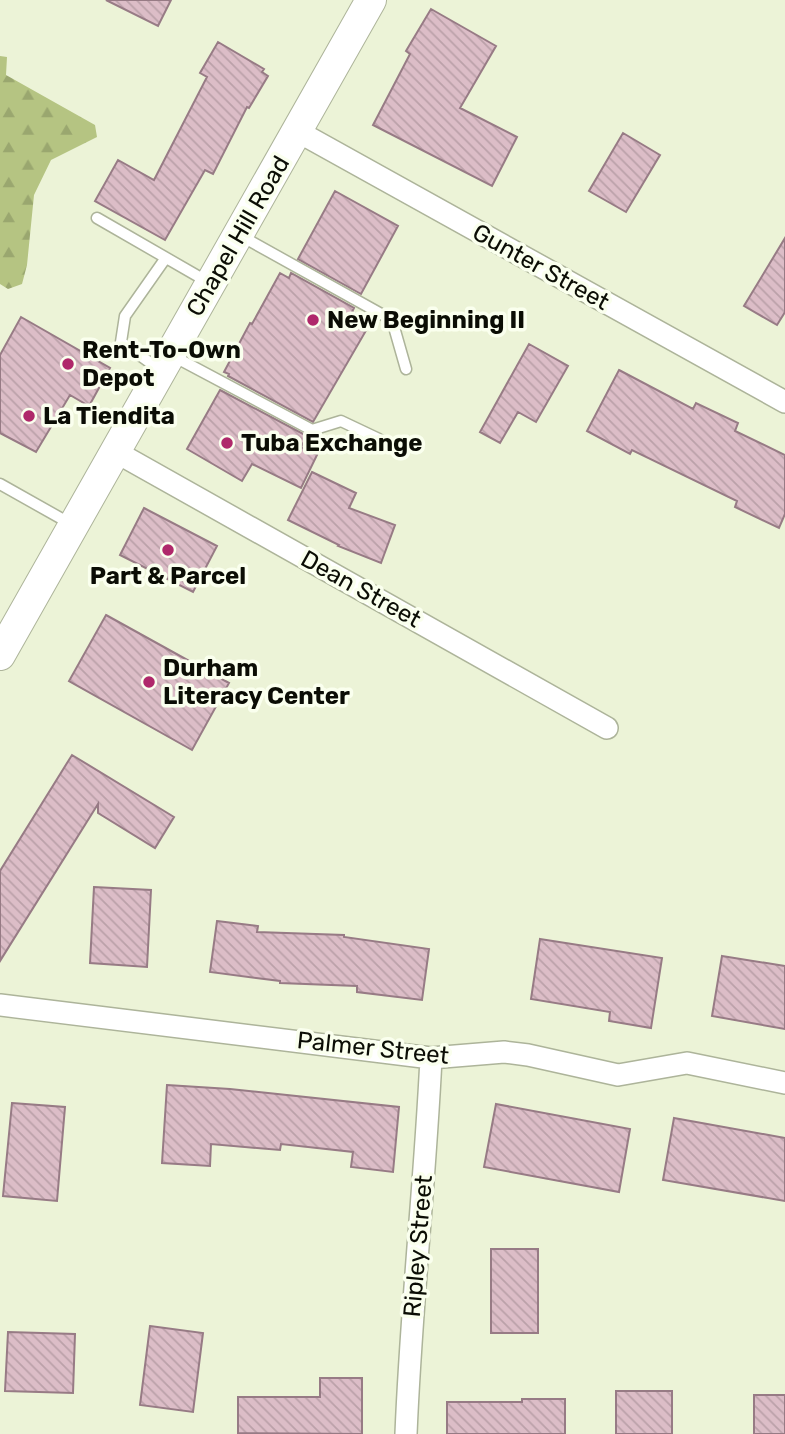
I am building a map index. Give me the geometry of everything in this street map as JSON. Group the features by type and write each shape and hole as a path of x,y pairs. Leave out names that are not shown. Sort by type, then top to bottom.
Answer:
{"street":[{"name":"Chapel Hill Road","path":"0,655 371,0"},
{"name":"Gunter Street","path":"297,131 785,402"},
{"name":"Dean Street","path":"116,452 607,728"},
{"name":"Palmer Street","path":"0,1005 431,1058 504,1052 618,1074 687,1063 785,1083"},
{"name":"Ripley Street","path":"406,1434 431,1058"}],"lane":[{"path":"97,218 211,284"},
{"path":"239,235 392,320 406,369"},
{"path":"165,259 125,316 121,342 312,430 341,421 379,439"},
{"path":"0,484 73,526"}],"green space":[{"path":"0,56 7,57 6,75 95,125 97,137 51,160 34,195 27,265 22,284 8,289 0,284"}],"building":[{"path":"106,0 171,0 158,26"},
{"path":"431,9 496,46 460,108 517,137 492,186 373,125 410,54 406,51"},
{"path":"218,42 264,69 262,72 268,76 249,108 247,107 213,174 205,170 165,240 95,201 118,160 154,180 207,77 200,73"},
{"path":"623,133 660,155 626,212 589,191"},
{"path":"335,191 398,226 361,294 298,259"},
{"path":"785,238 785,312 777,325 744,306"},
{"path":"280,273 289,278 291,273 354,308 352,312 371,322 313,422 224,372"},
{"path":"21,317 110,368 89,406 70,395 36,452 0,433 0,355"},
{"path":"529,344 568,366 536,422 518,412 500,443 480,432"},
{"path":"619,370 693,409 696,403 738,423 735,431 785,455 785,514 779,528 735,507 737,501 632,450 630,454 587,431"},
{"path":"220,390 307,436 301,447 317,455 301,488 252,464 242,481 187,449"},
{"path":"312,472 356,493 349,508 395,525 381,563 338,546 288,520"},
{"name":"Part & Parcel","path":"144,508 217,546 193,592 120,555"},
{"name":"Durham Literacy Center","path":"106,615 229,683 192,750 69,681"},
{"path":"72,755 174,817 155,848 98,813 98,804 0,961 0,871"},
{"path":"94,887 151,890 147,967 90,963"},
{"path":"217,921 258,926 257,932 344,935 429,949 422,1000 357,992 357,986 280,983 210,972"},
{"path":"540,939 662,958 651,1028 609,1021 610,1012 531,999"},
{"path":"722,956 785,966 785,1029 712,1016"},
{"path":"167,1085 399,1107 393,1172 351,1167 353,1152 281,1144 280,1150 211,1144 210,1166 162,1163"},
{"path":"12,1103 65,1107 57,1201 3,1196"},
{"path":"496,1104 630,1129 619,1192 484,1167"},
{"path":"674,1118 785,1138 785,1201 663,1180"},
{"path":"491,1249 538,1249 538,1333 491,1333"},
{"path":"150,1326 203,1333 193,1412 140,1405"},
{"path":"8,1332 75,1334 73,1393 5,1391"},
{"path":"320,1378 362,1378 362,1434 238,1433 238,1397 320,1397"},
{"path":"616,1391 672,1391 672,1434 616,1434"},
{"path":"754,1395 785,1395 785,1434 754,1434"},
{"path":"522,1399 565,1399 565,1434 447,1434 447,1402 522,1402"}],"place":[{"name":"New Beginning II","path":"313,320"},
{"name":"Rent-To-Own Depot","path":"68,364"},
{"name":"La Tiendita","path":"29,416"},
{"name":"Tuba Exchange","path":"227,443"},
{"name":"Part & Parcel","path":"168,550"},
{"name":"Durham Literacy Center","path":"149,682"}]}
